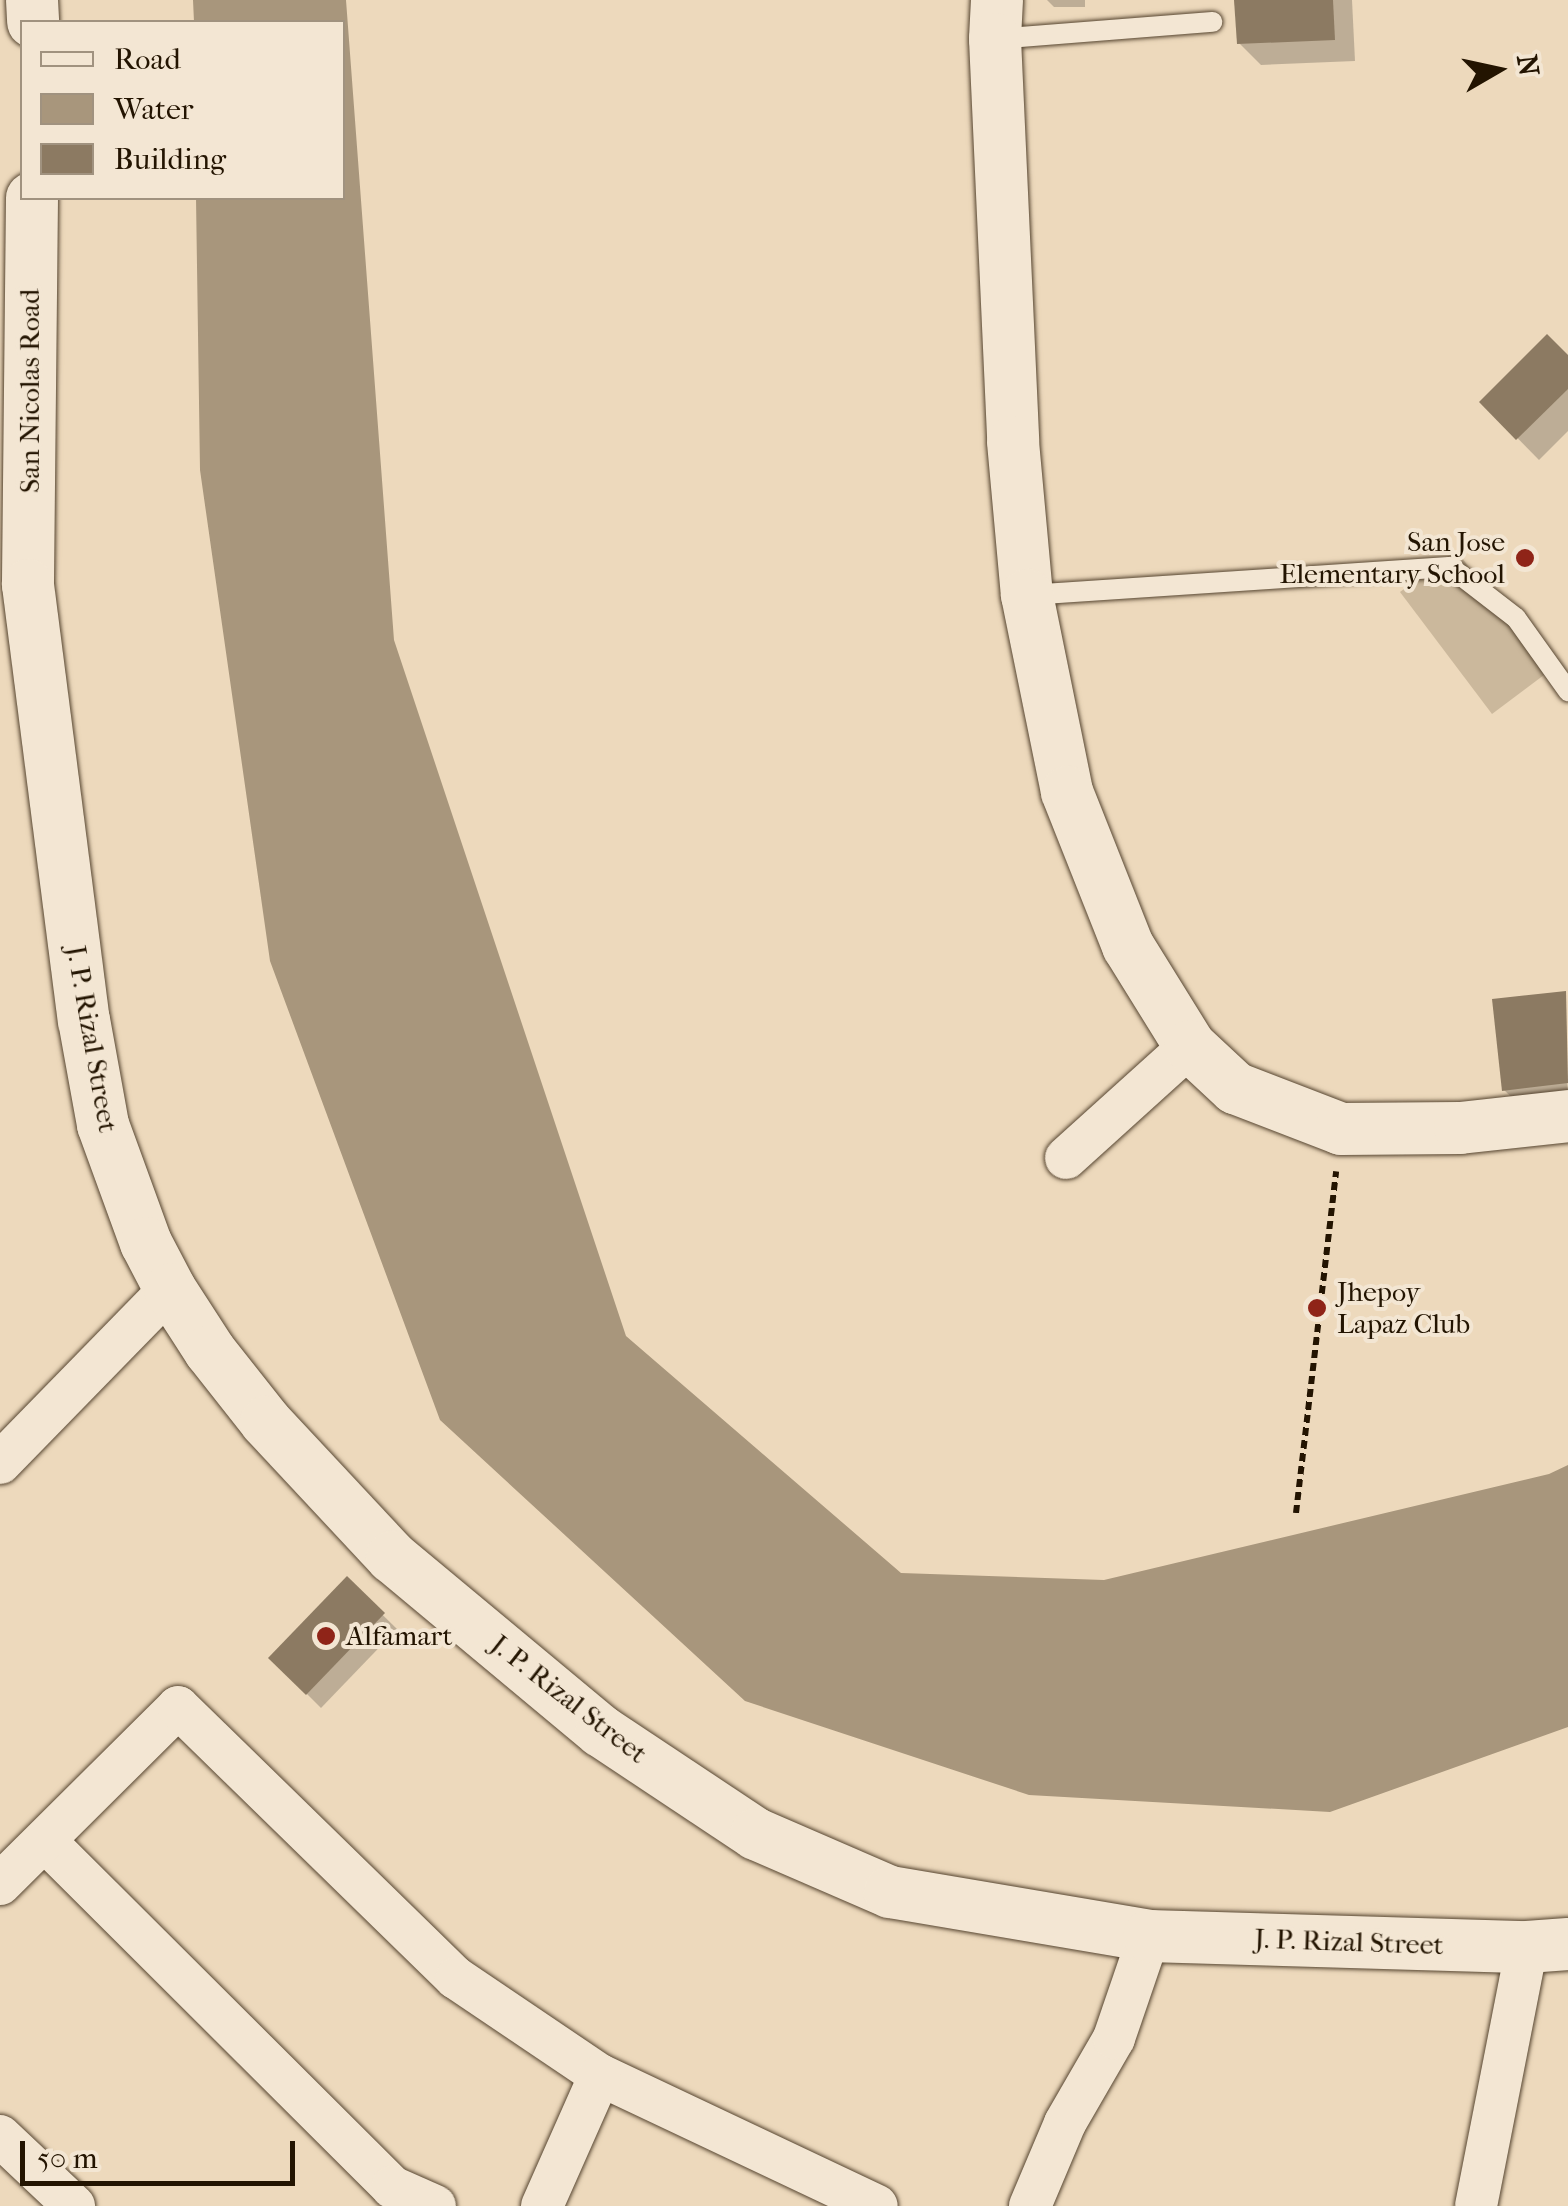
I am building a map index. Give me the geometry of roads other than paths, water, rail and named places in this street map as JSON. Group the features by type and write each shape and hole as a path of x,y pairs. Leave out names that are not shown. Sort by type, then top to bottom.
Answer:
{"street":[{"path":"992,37 1013,442 1027,595 1067,792 1099,884 1128,946 1190,1046 1235,1088 1341,1129 1460,1128 1568,1116"},
{"name":"San Nicolas Road","path":"28,585 32,200"},
{"name":"J. P. Rizal Street","path":"28,585 84,1020 103,1125 146,1243 170,1289 266,1422 392,1556 602,1731 756,1834 890,1892 1150,1936 1548,1945"},
{"path":"1066,1158 1190,1046"},
{"path":"0,1463 170,1289"},
{"path":"0,1884 178,1707 456,1978 600,2075 877,2206"},
{"path":"46,1842 392,2187 436,2206"},
{"path":"1030,2206 1065,2124 1114,2038 1150,1936"},
{"path":"1476,2206 1548,1945"},
{"path":"542,2206 600,2075"},
{"path":"0,2136 74,2206"}],"lane":[{"path":"992,37 1212,22"},
{"path":"1027,595 1450,567 1516,618 1568,690"}],"water":[{"path":"193,0 346,0 394,640 626,1336 901,1573 1104,1580 1549,1474 1568,1465 1568,1727 1330,1812 1029,1795 745,1701 440,1420 270,961 200,470 196,200 345,200 345,20 194,20"}],"place":[{"name":"San Jose Elementary School","path":"1525,558"},
{"name":"Jhepoy Lapaz Club","path":"1317,1308"},
{"name":"Alfamart","path":"326,1636"}]}
